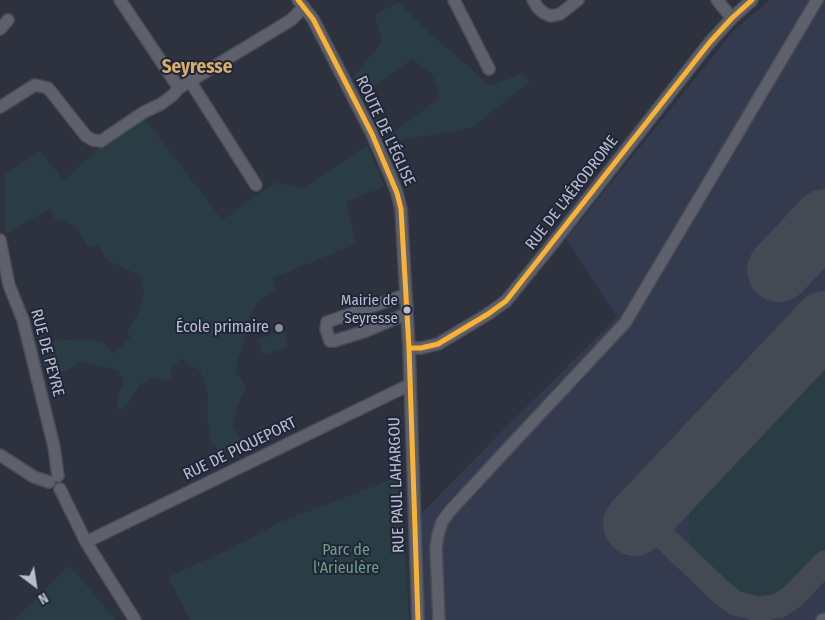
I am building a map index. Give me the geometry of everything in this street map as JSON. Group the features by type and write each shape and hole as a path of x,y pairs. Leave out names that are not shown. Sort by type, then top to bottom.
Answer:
{"street":[{"path":"120,0 179,88"},
{"path":"454,0 490,69"},
{"path":"533,0 538,8 551,16 560,14 578,0"},
{"path":"717,0 732,18"},
{"name":"RUE DE L'AÉRODROME","path":"409,348 421,348 438,344 506,301 710,42 752,0"},
{"path":"439,620 436,548 442,522 497,459 625,323 816,0"},
{"path":"0,107 35,85 48,88 86,136 93,140 101,141 144,112 173,96 179,88 291,20 301,3"},
{"name":"ROUTE DE L'ÉGLISE","path":"301,3 321,34 372,134 397,193 401,209 409,348"},
{"path":"0,29 8,20"},
{"path":"190,81 256,186"},
{"name":"RUE DE PEYRE","path":"0,240 10,285 28,338 54,447 54,479 63,480 64,484 60,489 86,542 135,620"},
{"path":"405,295 327,322 326,329 330,341 334,341 366,331 401,316 406,317"},
{"name":"RUE PAUL LAHARGOU","path":"409,348 418,620"},
{"name":"RUE DE PIQUEPORT","path":"86,542 409,385"},
{"path":"0,455 34,477 54,479"}],"shaded area":[{"path":"770,0 825,0 825,620 423,620 418,517 617,317 566,239 734,30"}],"green space":[{"path":"398,2 427,31 491,86 520,74 531,81 471,128 391,142 391,134 441,97 431,72 412,59 366,92 353,77 382,41 375,15"},
{"path":"143,116 222,220 277,182 303,189 367,145 385,186 346,202 356,244 273,278 276,291 259,300 249,316 247,334 236,371 246,388 237,407 233,425 241,441 237,450 222,453 211,443 207,417 208,394 200,371 182,359 171,367 172,380 151,377 139,386 127,406 118,411 117,397 124,382 118,371 84,361 48,379 40,344 62,340 87,339 103,342 113,354 130,338 127,330 139,312 144,290 141,276 107,260 98,245 88,247 77,227 63,220 54,219 50,209 5,234 5,174 41,151 64,181 101,146"},
{"path":"284,331 288,347 263,355 258,339"},
{"path":"825,366 825,549 793,583 779,594 761,598 745,596 731,587 693,548 688,525 691,509"},
{"name":"Parc de l'Arieulère","path":"401,476 409,620 190,620 168,577 221,553 283,521"},
{"path":"69,566 116,620 15,620"}],"taxiway":[{"path":"672,488 652,509 650,518 653,527 735,603 758,609 779,606 793,596 825,563"}],"runway":[{"path":"779,270 825,221"},
{"path":"635,524 825,323"}],"transit line":[{"path":"298,0 313,19 372,134 397,193 401,209 409,348 418,620"},
{"path":"409,348 421,348 438,344 506,301 710,42 752,0"}],"place":[{"name":"Mairie de Seyresse","path":"407,310"},
{"name":"École primaire","path":"279,328"}],"district":[{"name":"Seyresse","path":"197,68"}]}
